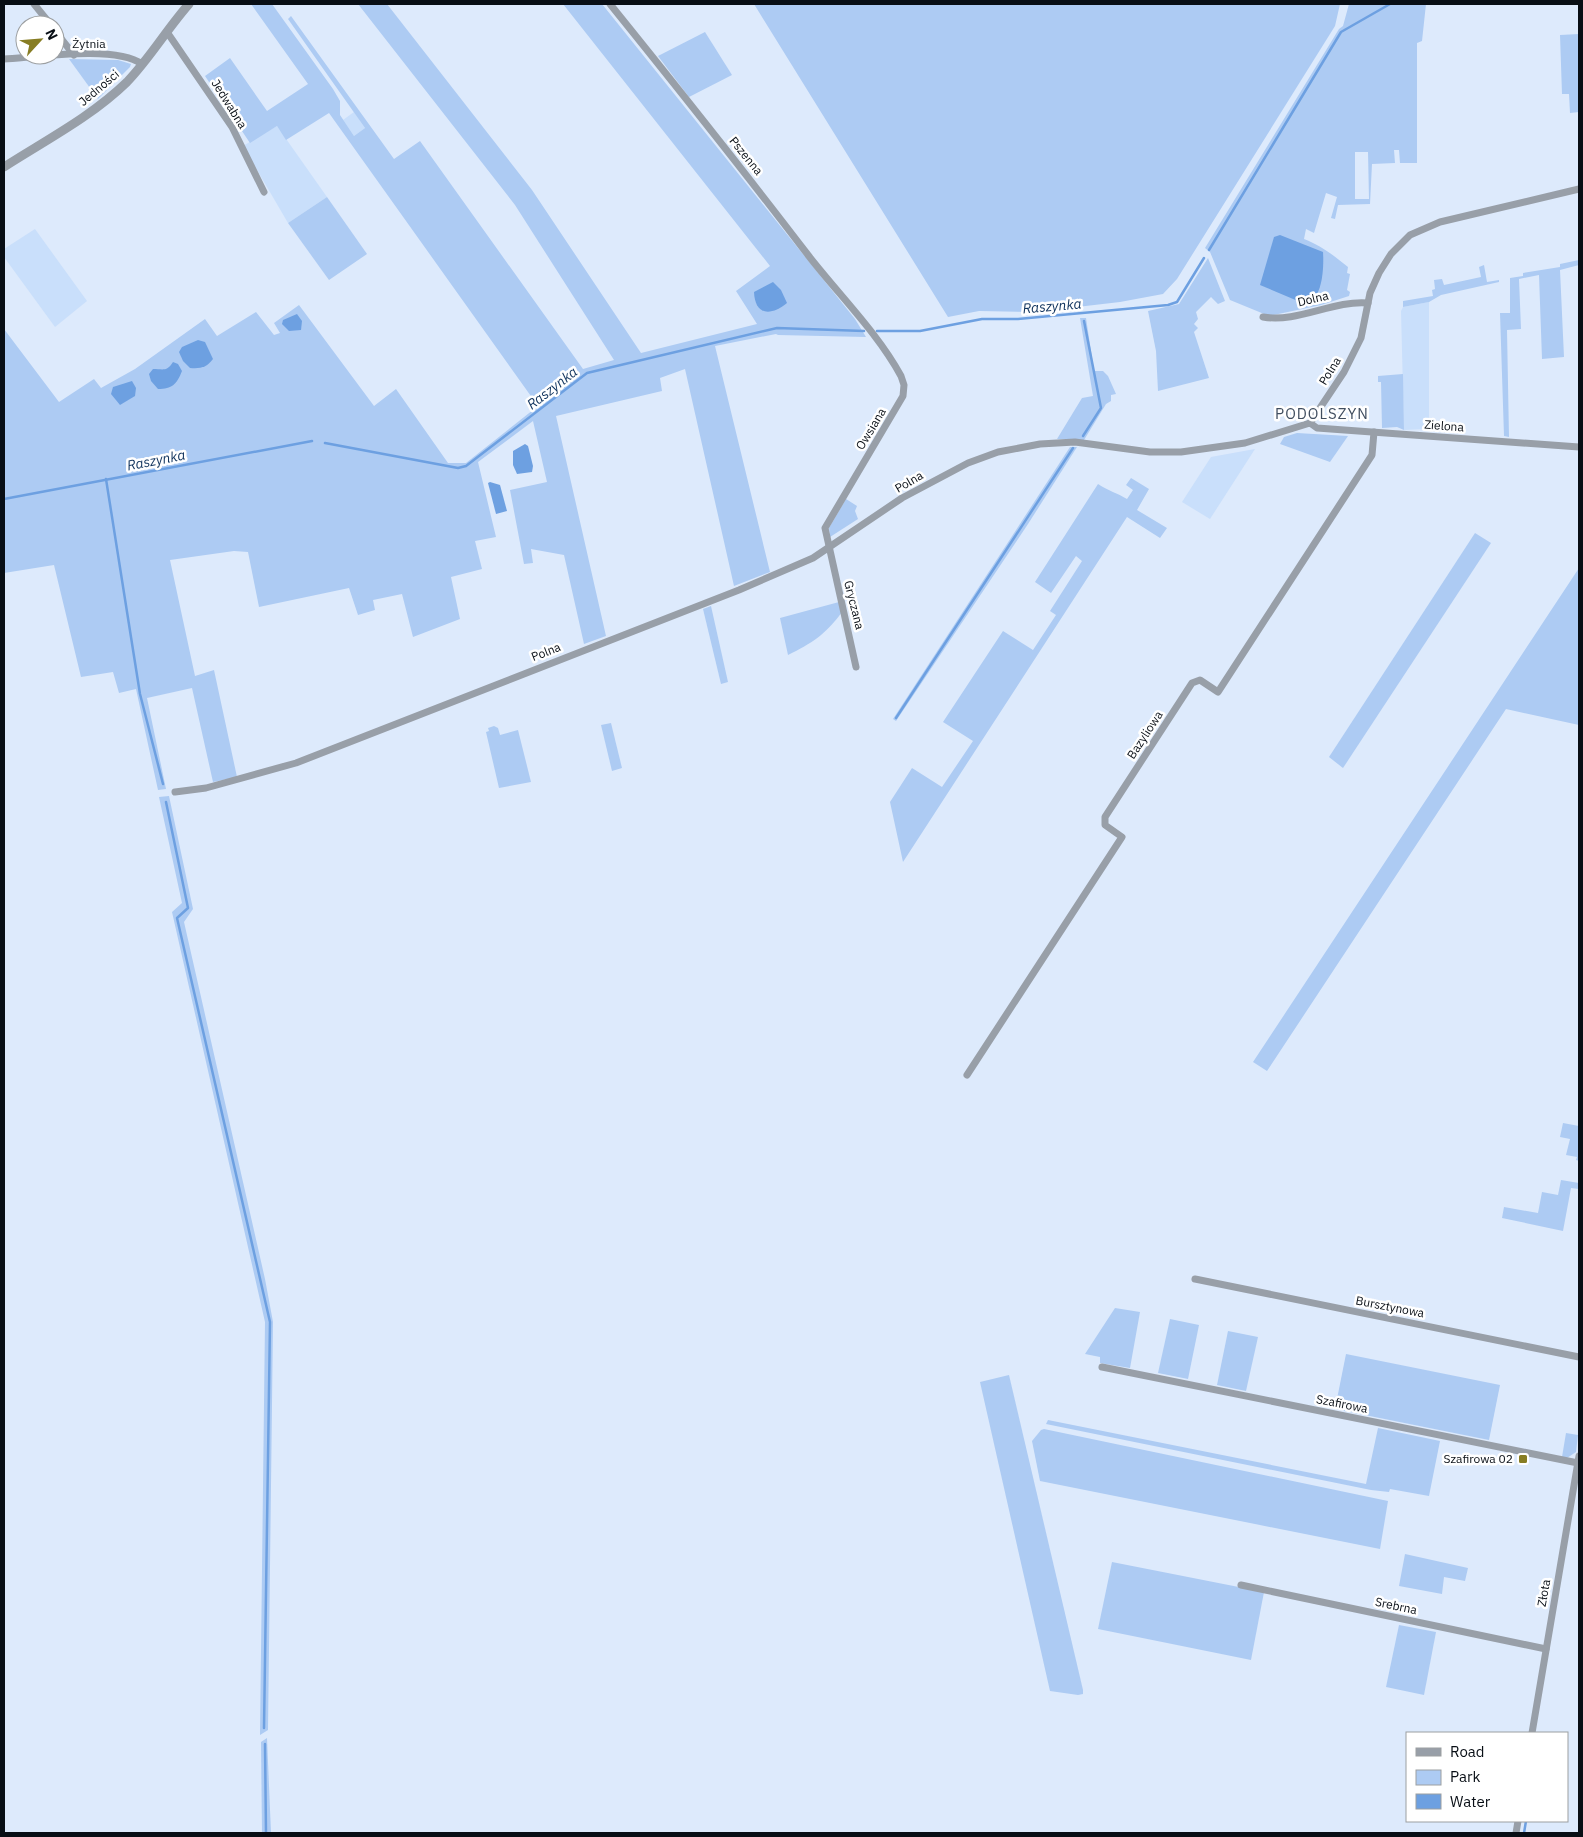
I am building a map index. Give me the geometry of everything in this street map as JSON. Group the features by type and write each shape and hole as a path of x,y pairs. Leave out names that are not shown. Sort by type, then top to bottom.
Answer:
{"street":[{"path":"34,4 43,15"},
{"name":"Jedności","path":"4,166 91,113 118,90 142,64 189,4"},
{"name":"Pszenna","path":"610,4 745,172 842,298 865,324"},
{"name":"Jedwabna","path":"167,32 232,127 264,192"},
{"path":"65,43 74,55"},
{"path":"4,52 6,59"},
{"name":"Żytnia","path":"6,59 74,55 127,56 142,64"},
{"name":"Polna","path":"175,792 206,788 296,764 739,590 813,558 885,509 927,484 968,463 1013,448 1075,442 1150,452 1181,452 1248,442 1310,424 1344,372 1361,338 1368,303 1379,273 1391,254 1417,230 1490,209 1579,189"},
{"name":"Dolna","path":"1263,317 1285,317 1353,302 1368,303"},
{"name":"Owsiana","path":"828,548 824,530 827,523 904,392 904,385 896,367 865,324"},
{"name":"Zielona","path":"1310,424 1317,428 1579,447"},
{"name":"Bazyliowa","path":"967,1075 1122,837 1105,825 1105,818 1192,683 1200,680 1218,692 1372,454 1374,432"},
{"name":"Gryczana","path":"828,548 856,667"},
{"name":"Bursztynowa","path":"1195,1279 1579,1356"},
{"name":"Szafirowa","path":"1102,1367 1579,1460"},
{"name":"Złota","path":"1532,1732 1579,1460"},
{"name":"Srebrna","path":"1241,1584 1546,1649"}],"shaded area":[{"path":"354,112 365,128 354,136 343,120"},
{"path":"277,126 327,197 288,223 243,146"},
{"path":"35,229 87,301 55,327 4,257 4,249"},
{"path":"1429,302 1429,431 1426,429 1404,430 1401,311 1403,307"},
{"path":"1255,449 1210,519 1182,502 1211,457"}],"green space":[{"path":"251,4 272,4 333,89 340,101 340,115 354,136 365,128 288,19 291,16 394,159 420,141 583,369 614,360 515,205 358,4 387,4 532,190 641,353 757,324 736,291 770,266 563,4 602,4 855,319 866,337 776,334 715,346 770,572 734,586 685,369 660,378 662,391 556,416 606,636 584,644 564,555 531,549 533,563 524,564 510,490 547,482 533,421 478,462 496,537 475,541 482,569 451,577 460,619 413,637 402,594 373,600 375,610 358,615 349,588 259,607 248,552 234,551 170,560 195,676 214,670 237,777 213,782 192,688 147,698 166,789 158,790 136,689 119,693 113,672 81,677 54,565 4,573 4,329 59,402 94,379 101,388 135,369 205,319 217,336 256,312 274,335 280,333 274,323 299,305 374,406 396,389 448,463 466,463 538,406 329,113 286,140 277,126 250,143 205,76 230,58 267,111 308,84"},
{"path":"754,4 1340,4 1335,26 1177,279 1163,294 1120,302 1034,312 979,311 948,317"},
{"path":"1349,4 1426,4 1422,41 1417,43 1417,163 1400,163 1399,150 1394,150 1395,163 1372,164 1370,204 1338,205 1335,219 1331,218 1337,197 1326,193 1314,233 1306,229 1304,239 1322,248 1348,267 1347,273 1350,274 1347,290 1350,292 1349,296 1321,305 1269,316 1230,300 1210,252 1205,248 1339,29 1343,26","holes":["1355,152 1368,152 1369,199 1355,199"]},
{"path":"705,32 732,75 689,97 658,56"},
{"path":"1579,34 1579,112 1570,113 1569,94 1562,94 1560,35"},
{"path":"69,59 118,60 131,64 98,99"},
{"path":"327,197 367,254 329,280 288,223"},
{"path":"1208,258 1225,301 1218,304 1211,297 1196,312 1198,319 1194,324 1198,328 1194,332 1209,378 1158,391 1156,351 1148,311 1179,304"},
{"path":"1579,260 1579,265 1560,270 1564,357 1542,359 1539,275 1519,279 1521,329 1507,330 1509,437 1504,436 1500,313 1510,313 1510,278 1523,276 1523,273 1560,267 1560,264"},
{"path":"1484,265 1487,282 1499,280 1499,282 1441,295 1429,302 1403,307 1403,301 1433,296 1432,290 1435,289 1434,280 1442,279 1444,285 1481,277 1479,267"},
{"path":"1080,318 1086,318 1094,371 1103,371 1108,376 1116,394 1111,395 1111,401 1106,404 1084,440 1057,439 1082,398 1093,396"},
{"path":"1403,374 1404,430 1397,427 1382,428 1381,382 1378,382 1378,376"},
{"path":"1297,433 1348,436 1330,462 1280,444 1284,437"},
{"path":"1070,447 1077,447 1028,524 896,721 893,719"},
{"path":"1131,478 1149,489 1137,510 1167,528 1160,538 1127,517 903,862 890,802 912,768 942,787 973,741 943,722 1003,631 1033,650 1056,615 1050,611 1082,561 1076,556 1051,593 1035,582 1098,484 1127,499 1133,490 1126,485"},
{"path":"846,499 857,506 855,511 858,519 830,537 829,528"},
{"path":"1475,533 1491,543 1343,768 1329,757"},
{"path":"1579,568 1579,725 1506,709 1267,1071 1253,1062"},
{"path":"839,602 842,612 830,627 811,642 788,655 780,618"},
{"path":"711,606 728,682 721,684 703,609"},
{"path":"611,723 622,768 612,771 601,725"},
{"path":"494,726 498,728 500,735 518,730 531,782 499,788 486,732 489,731 488,728"},
{"path":"169,796 193,909 184,922 265,1279 273,1322 268,1730 260,1735 265,1322 172,912 182,903 159,797"},
{"path":"1563,1123 1579,1126 1579,1161 1576,1160 1577,1157 1566,1155 1570,1139 1560,1137"},
{"path":"1561,1180 1579,1183 1579,1189 1571,1188 1563,1231 1502,1218 1504,1207 1538,1213 1542,1192 1558,1195"},
{"path":"1115,1308 1140,1312 1130,1368 1100,1363 1100,1357 1085,1354"},
{"path":"1170,1319 1199,1325 1188,1379 1158,1373"},
{"path":"1228,1331 1258,1337 1246,1391 1217,1385"},
{"path":"1346,1354 1500,1385 1489,1440 1335,1409"},
{"path":"1009,1375 1083,1694 1050,1691 980,1382"},
{"path":"1048,1420 1366,1484 1378,1428 1440,1441 1429,1496 1390,1489 1389,1492 1371,1490 1046,1424"},
{"path":"1044,1429 1388,1501 1380,1549 1040,1481 1032,1441"},
{"path":"1566,1433 1578,1435 1576,1452 1567,1458 1562,1457"},
{"path":"1405,1554 1468,1568 1465,1581 1444,1577 1442,1594 1399,1586"},
{"path":"1112,1562 1264,1592 1251,1660 1098,1629"},
{"path":"1399,1625 1436,1632 1424,1695 1386,1687"},
{"path":"267,1738 271,1833 262,1833 261,1742"}],"water":[{"path":"1280,235 1323,252 1319,290 1316,297 1305,304 1260,285 1274,237"},
{"path":"773,282 781,290 787,303 770,312 757,306 754,292"},
{"path":"297,314 302,321 301,330 289,331 282,324 283,320"},
{"path":"198,340 205,342 213,359 203,367 190,368 183,361 179,352 182,347"},
{"path":"173,362 178,364 182,371 178,379 170,387 158,389 151,381 149,374 153,369 167,369"},
{"path":"132,381 136,388 135,396 120,405 111,394 113,387"},
{"path":"525,444 528,446 533,466 532,472 517,474 513,465 513,451"},
{"path":"488,483 500,485 507,511 496,514"}],"waterway":[{"name":"Raszynka","path":"1209,250 1341,32 1390,4"},
{"name":"Raszynka","path":"877,331 920,331 982,319 1018,319 1168,305 1177,302 1204,258"},
{"path":"1083,436 1101,408 1084,321"},
{"name":"Raszynka","path":"325,443 458,468 466,466 587,373 777,328 864,331"},
{"name":"Raszynka","path":"4,499 312,441"},
{"path":"896,718 1073,448"},
{"path":"106,479 140,694 163,784"},
{"path":"166,802 188,908 177,918 270,1322 264,1728"},
{"path":"265,1744 266,1833"},
{"path":"1524,1833 1526,1822"}],"place":[{"name":"Szafirowa 02","path":"1523,1459"}],"district":[{"name":"PODOLSZYN","path":"1322,414"}]}
